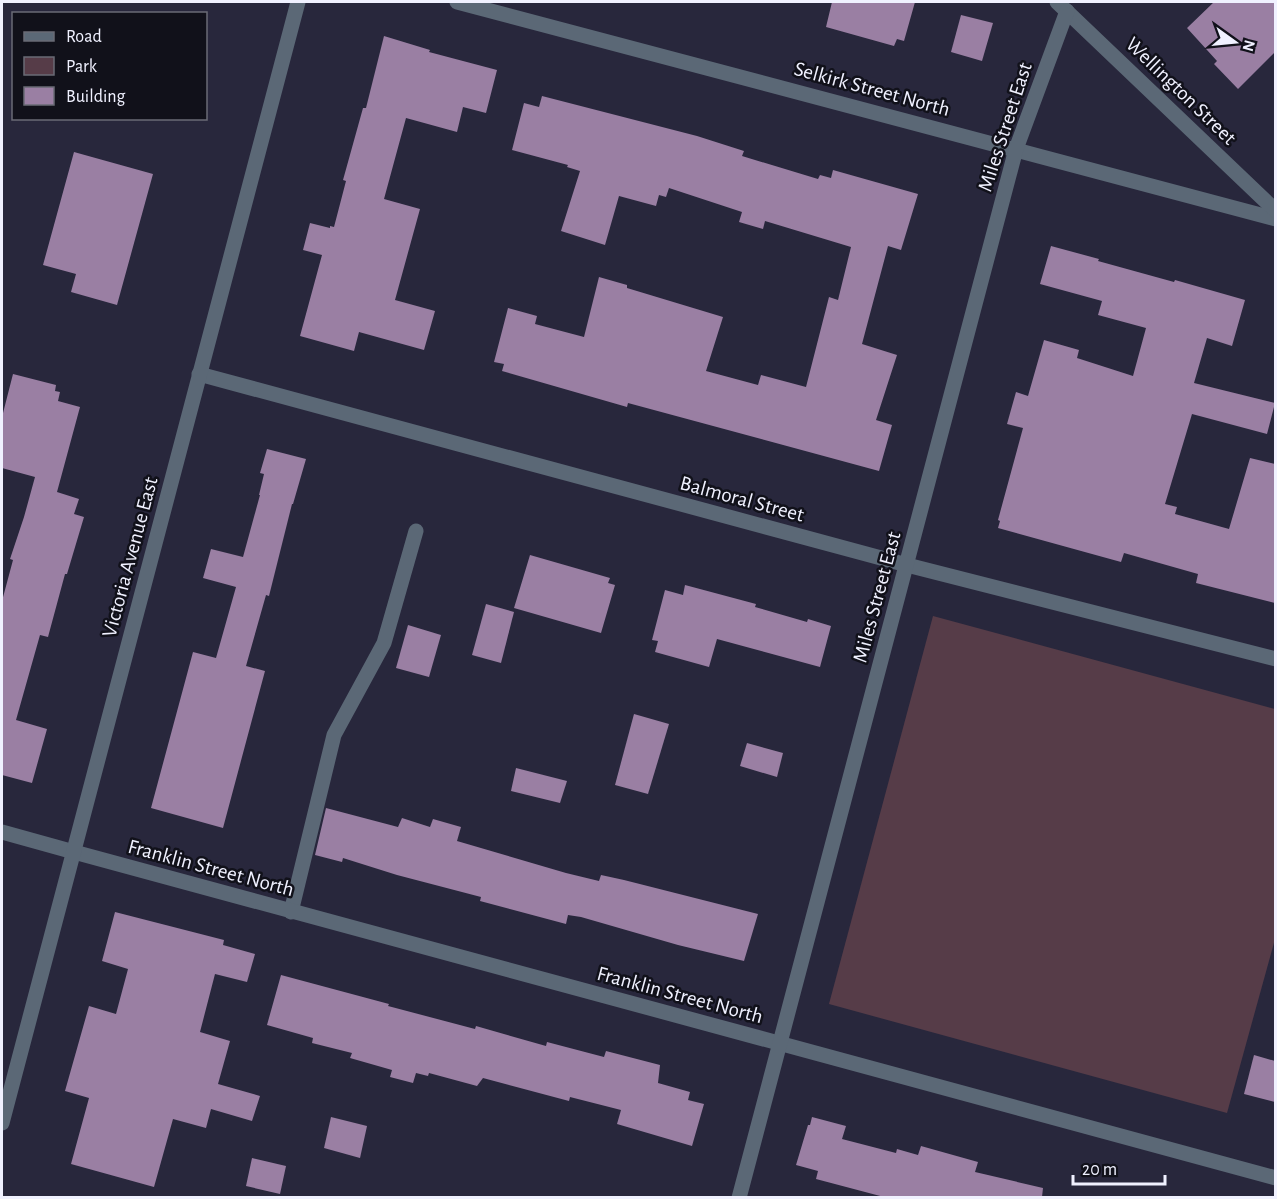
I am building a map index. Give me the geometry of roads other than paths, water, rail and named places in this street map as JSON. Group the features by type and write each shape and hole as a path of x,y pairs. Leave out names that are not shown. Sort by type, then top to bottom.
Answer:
{"street":[{"name":"Victoria Avenue East","path":"2,1123 298,2"},
{"name":"Selkirk Street North","path":"457,2 1275,219"},
{"name":"Miles Street East","path":"739,1197 1016,149 1062,6"},
{"name":"Wellington Street","path":"1062,6 1275,211"},
{"name":"Balmoral Street","path":"199,374 907,565 1275,659"},
{"path":"291,912 334,735 384,643 416,531"},
{"name":"Franklin Street North","path":"2,832 1275,1178"}]}
